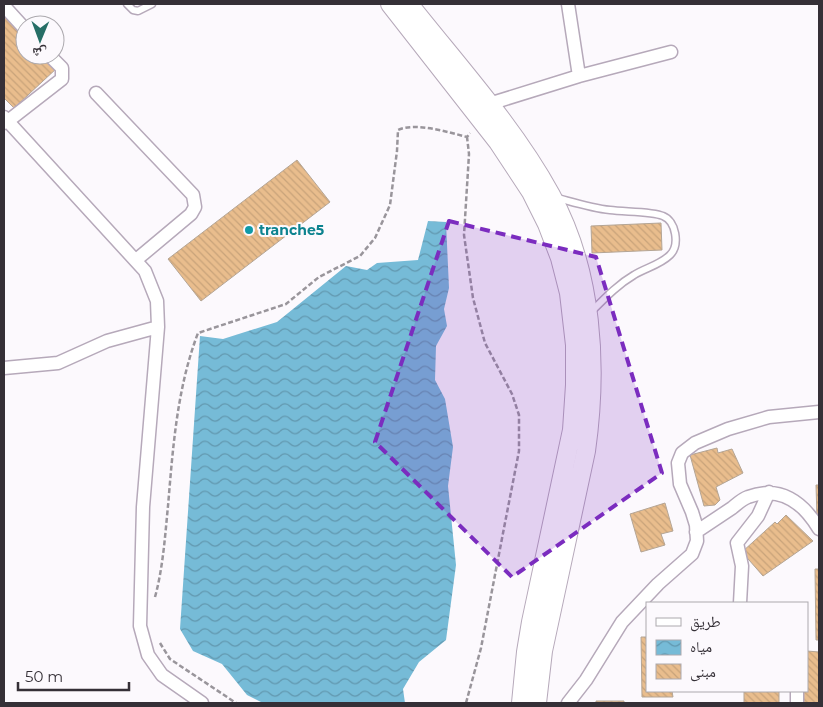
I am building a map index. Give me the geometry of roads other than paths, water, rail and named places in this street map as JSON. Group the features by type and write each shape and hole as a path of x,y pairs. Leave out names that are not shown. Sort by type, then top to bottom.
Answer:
{"main road":[{"path":"390,4 516,167 542,194 572,245 584,291 593,369 590,424 586,451 543,651 538,703"},
{"path":"409,4 489,104 530,159 542,194 547,224 560,258 569,292 574,328 575,385 572,430 531,622 521,703"}],"street":[{"path":"568,4 579,76"},
{"path":"4,6 15,18"},
{"path":"489,104 579,76 671,52"},
{"path":"59,65 62,68 62,78 5,120 136,260 145,271 157,301 158,327 143,507 140,626 148,655 162,675 202,703"},
{"path":"96,93 193,195 195,207 191,214 136,260"},
{"path":"4,368 58,363 107,341 158,327"},
{"path":"568,703 586,680 622,622 658,584 692,554 697,542 692,512 680,484 678,462 682,453 695,443 769,417 819,412"},
{"path":"696,532 747,497 770,492 794,500 805,508 819,529"},
{"path":"740,602 742,566 737,543 758,516 770,492"}],"lane":[{"path":"127,4 133,10 138,10 152,4"},
{"path":"542,194 608,210 663,216 673,223 675,246 671,254 655,265 634,274 615,289 574,328"}],"water":[{"path":"428,221 446,222 449,288 444,309 447,326 436,346 435,380 445,399 453,447 448,486 456,565 446,640 419,662 403,689 405,703 263,703 247,695 222,664 193,651 180,629 200,336 223,339 277,322 346,266 367,270 377,263 418,260"}],"place":[{"name":"tranche5","path":"249,230"}]}
